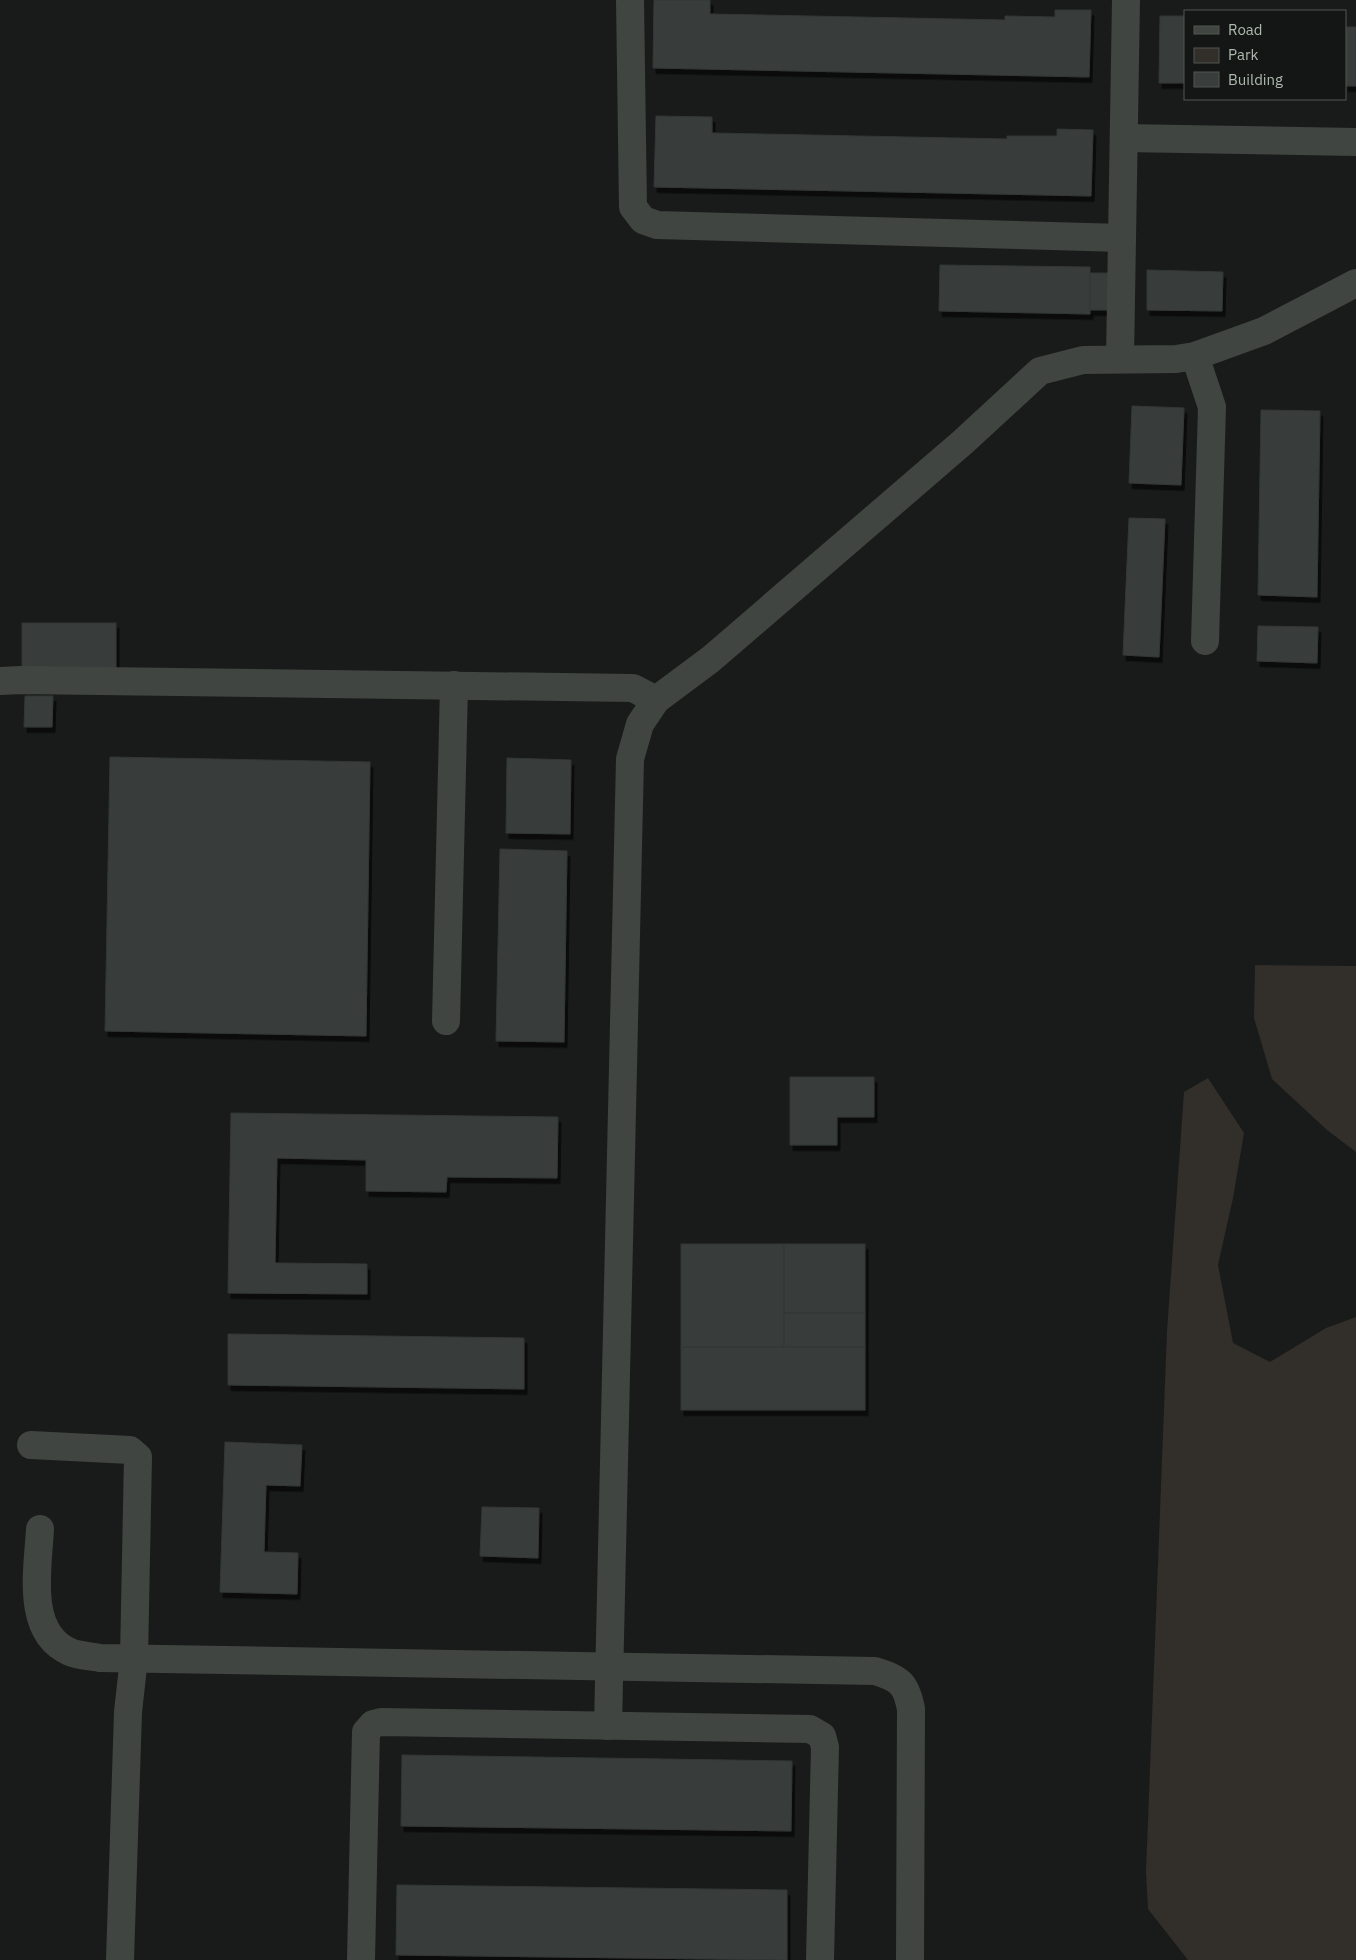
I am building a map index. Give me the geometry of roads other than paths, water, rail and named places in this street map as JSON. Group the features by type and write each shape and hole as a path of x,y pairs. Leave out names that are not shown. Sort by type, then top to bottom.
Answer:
{"lane":[{"path":"630,0 633,207 643,220 657,225 1122,238"},
{"path":"1120,359 1126,0"},
{"path":"1124,138 1356,142"},
{"path":"608,1726 630,759 640,724 656,700 711,659 963,442 1040,371 1084,360 1176,359 1195,356 1264,331 1356,283"},
{"path":"1195,356 1212,407 1205,642"},
{"path":"10,681 633,688 656,700"},
{"path":"446,1021 454,685"},
{"path":"32,1445 130,1450 138,1457 134,1658 128,1712 120,1960"},
{"path":"40,1529 37,1602 41,1622 51,1640 70,1653 100,1658 875,1671 896,1678 907,1691 911,1709 910,1960"},
{"path":"361,1960 366,1732 373,1724 381,1722 810,1729 822,1736 825,1747 820,1960"}]}
